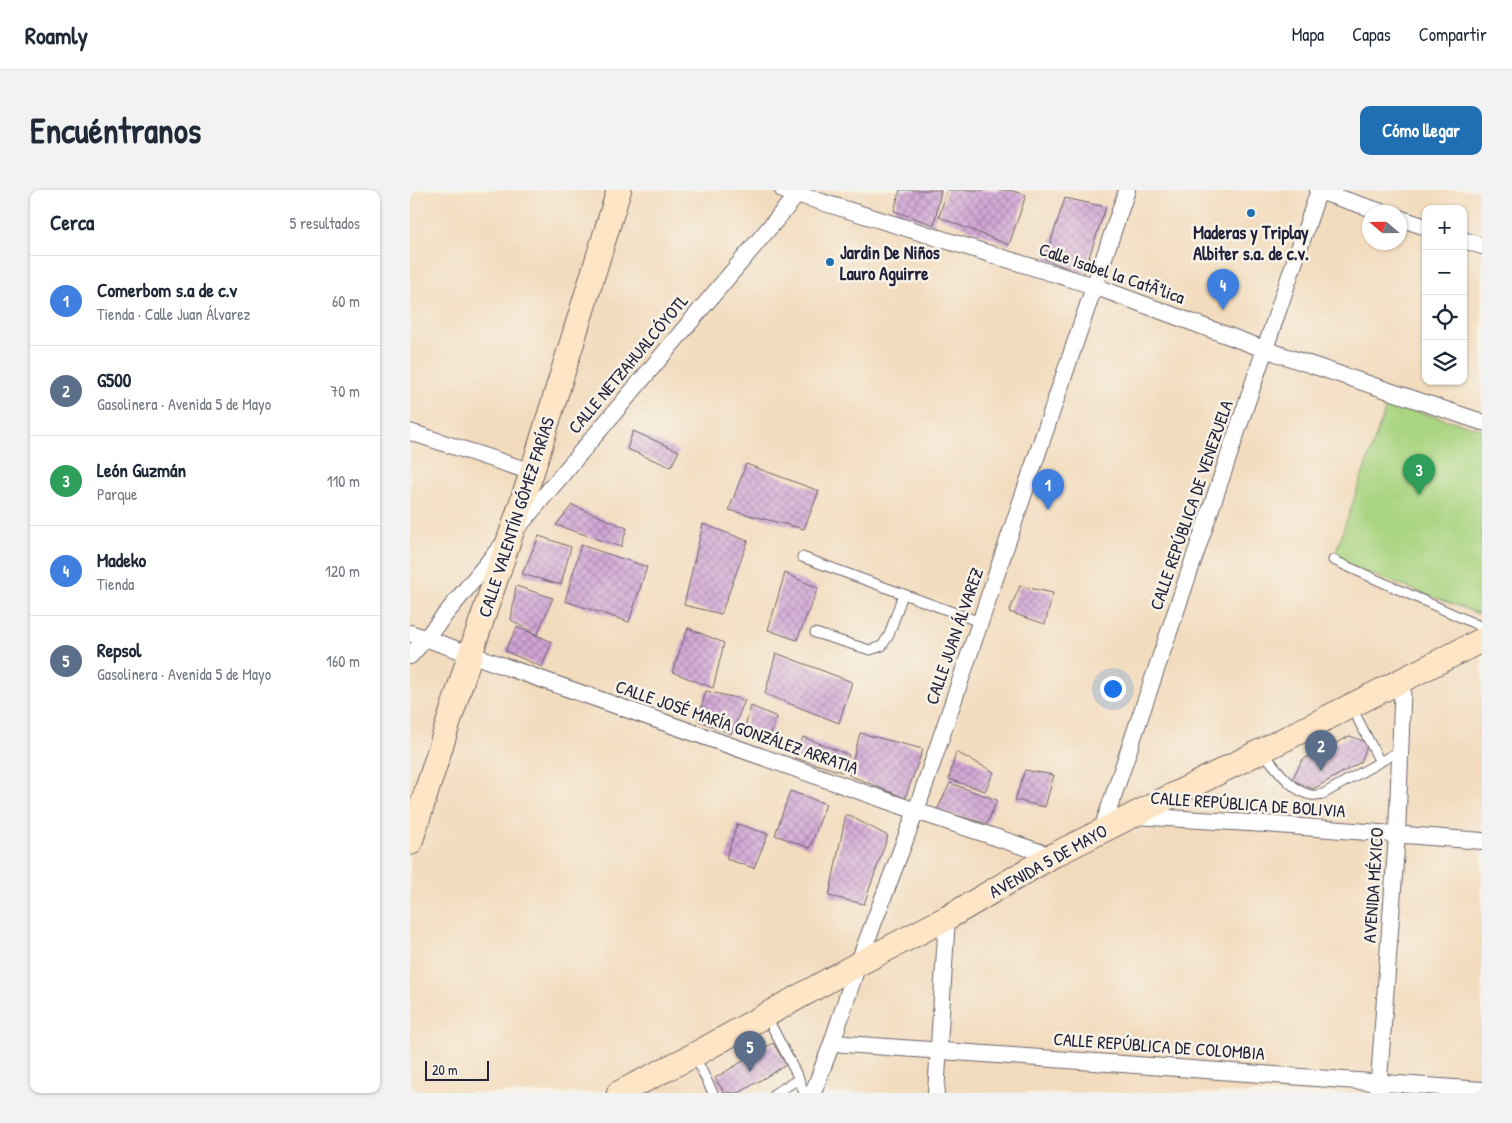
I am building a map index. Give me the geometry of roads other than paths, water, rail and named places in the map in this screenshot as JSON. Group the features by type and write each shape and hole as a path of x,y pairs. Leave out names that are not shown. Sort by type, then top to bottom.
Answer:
{"main road":[{"name":"CALLE VALENTÍN GÓMEZ FARÍAS","path":"410,843 470,655 532,472 619,190"},
{"name":"AVENIDA 5 DE MAYO","path":"631,1091 766,1014 947,918 1052,856 1482,640"}],"street":[{"name":"CALLE JUAN ÁLVAREZ","path":"813,1093 858,964 916,811 1127,190"},
{"path":"1318,190 1362,205"},
{"name":"CALLE REPÚBLICA DE VENEZUELA","path":"1101,832 1318,190"},
{"name":"Calle Isabel la CatÃ³lica","path":"794,191 1094,286 1264,349 1482,422"},
{"name":"CALLE NETZAHUALCÓYOTL","path":"410,656 794,191"},
{"path":"1407,220 1422,226"},
{"path":"1467,241 1482,246"},
{"path":"410,432 532,472"},
{"name":"CALLE JOSÉ MARÍA GONZÁLEZ ARRATIA","path":"410,633 916,811 1052,856"},
{"name":"AVENIDA MÉXICO","path":"1378,1088 1397,835 1403,679"},
{"name":"CALLE REPÚBLICA DE BOLIVIA","path":"1131,816 1482,840"},
{"path":"936,1093 947,918"},
{"name":"CALLE REPÚBLICA DE COLOMBIA","path":"832,1043 938,1050 1378,1088 1482,1090"}],"lane":[{"path":"802,557 980,622"},
{"path":"1332,560 1482,627"},
{"path":"816,633 870,650 882,646 889,635 903,594"},
{"path":"1351,706 1380,762"},
{"path":"1262,751 1294,787 1303,793 1313,796 1323,794 1401,750"},
{"path":"766,1014 804,1093"},
{"path":"694,1055 713,1093"},
{"path":"775,1093 799,1080"}],"place":[{"name":"Maderas y Triplay Albiter s.a. de c.v.","path":"1251,213"},
{"name":"Jardin De Niños Lauro Aguirre","path":"830,262"},
{"name":"Madeko","path":"1223,310"},
{"name":"León Guzmán","path":"1419,495"},
{"name":"Comerbom s.a de c.v","path":"1048,510"},
{"name":"G500","path":"1321,771"},
{"name":"Repsol","path":"750,1072"}]}
